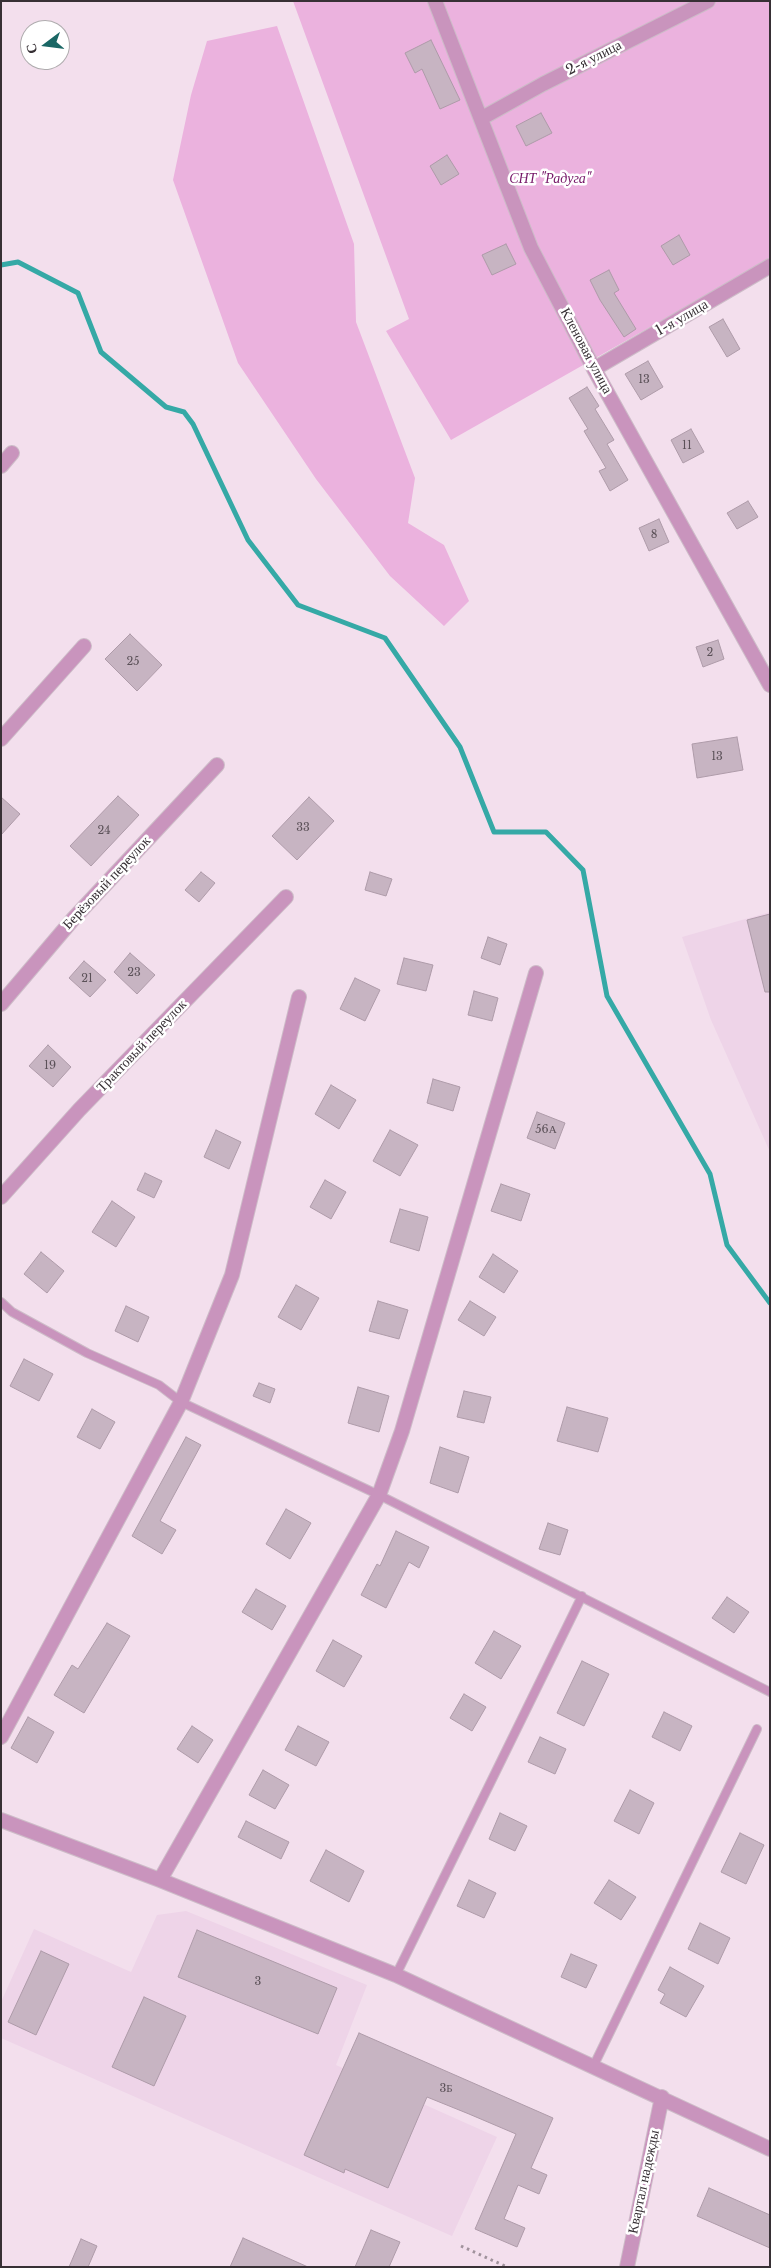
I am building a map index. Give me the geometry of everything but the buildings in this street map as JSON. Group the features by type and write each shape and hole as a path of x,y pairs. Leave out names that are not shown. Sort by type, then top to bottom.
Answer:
{"street":[{"name":"Кленовая улица","path":"435,1 531,248 594,369 770,685"},
{"name":"2-я улица","path":"482,118 543,84 708,1"},
{"name":"1-я улица","path":"594,369 770,266"},
{"path":"1,466 12,453"},
{"path":"1,739 84,646"},
{"name":"Берёзовый переулок","path":"1,1004 74,918 217,765"},
{"name":"Трактовый переулок","path":"1,1197 79,1110 286,897"},
{"path":"160,1880 380,1495 405,1421 536,973"},
{"path":"1,1737 181,1402 232,1275 299,997"},
{"path":"1,1820 160,1880 396,1975 770,2148"},
{"name":"Квартал надежды","path":"626,2267 662,2097"}],"lane":[{"path":"1,1302 12,1312 87,1353 159,1385 181,1402 380,1495 770,1692"},
{"path":"396,1975 582,1596"},
{"path":"593,2067 757,1729"}],"path":[{"path":"461,2246 507,2267"}],"shaded area":[{"path":"770,912 770,1152 711,1020 682,937"},
{"path":"186,1911 367,1985 336,2065 497,2137 452,2236 1,2038 1,2002 34,1929 131,1972 157,1915"}],"green space":[{"name":"СНТ \"Радуга\"","path":"293,1 770,1 770,259 451,440 386,331 409,319"},
{"path":"277,26 354,244 356,322 415,478 408,523 444,545 469,601 444,626 390,576 316,479 238,363 173,180 191,95 207,41"}],"waterway":[{"path":"1,265 18,262 78,293 101,352 166,407 184,412 193,424 248,540 298,605 385,638 460,747 494,832 546,832 583,870 607,996 710,1174 727,1245 770,1303"}]}
